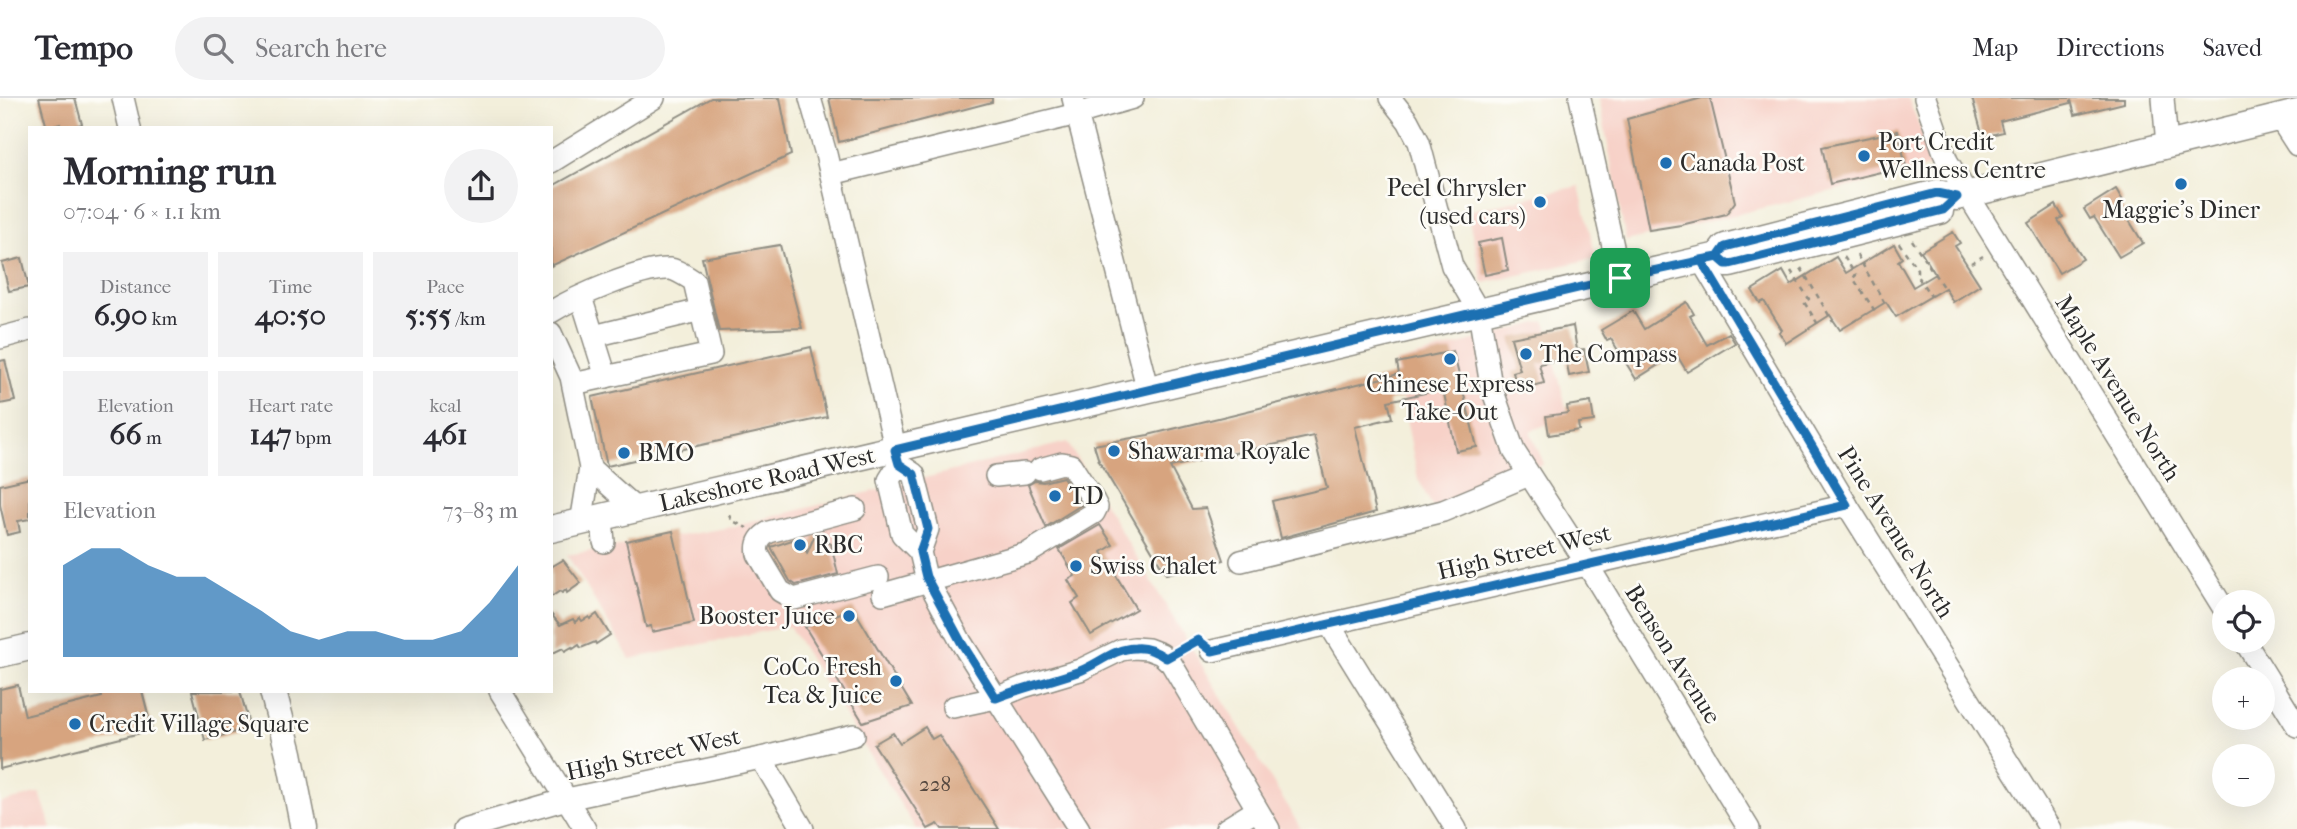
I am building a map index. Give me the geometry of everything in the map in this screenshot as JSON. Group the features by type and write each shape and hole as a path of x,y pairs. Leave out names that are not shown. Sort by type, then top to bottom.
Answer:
{"main road":[{"name":"Lakeshore Road West","path":"553,529 596,528 636,509 897,457 1148,391 1709,258 1725,247 1937,193 1963,196 2288,115"},
{"name":"Lakeshore Road West","path":"1709,258 1730,264 1784,251 1943,210 1963,196"},
{"path":"274,693 304,829"}],"street":[{"path":"123,98 130,126"},
{"path":"553,161 654,98"},
{"path":"810,98 831,174 897,457 889,480 902,534 920,552 929,582 961,642 1079,829"},
{"path":"831,174 1075,106 1133,98"},
{"path":"1390,98 1408,121 1419,142 1452,266 1479,312"},
{"path":"1580,98 1620,278"},
{"name":"Maple Avenue North","path":"1924,98 1963,196 2212,590"},
{"path":"2163,98 2167,145"},
{"path":"1075,106 1148,391"},
{"path":"2288,115 2297,145"},
{"name":"Pine Avenue North","path":"1709,258 1847,505 2050,829"},
{"path":"553,312 568,302 646,271 672,269 694,281 711,354 573,384"},
{"path":"581,297 606,376"},
{"path":"594,336 701,310"},
{"name":"Benson Avenue","path":"1479,312 1491,386 1514,451 1749,829"},
{"path":"0,338 28,331"},
{"path":"553,338 573,384 590,468 596,528"},
{"path":"855,509 769,532 763,536 758,543 758,554 780,591 789,598 799,599 881,586 929,582 1015,558 1037,549 1091,516 1096,510 1094,501 1071,466 1062,463 1033,471 996,476"},
{"path":"590,468 636,509"},
{"path":"1241,561 1443,511 1529,475"},
{"name":"High Street West","path":"1212,651 1847,505"},
{"path":"1329,624 1456,829"},
{"path":"953,708 996,698 1080,670 1121,650 1148,649 1171,663 1269,829"},
{"path":"2252,653 2297,726"},
{"path":"501,693 585,829"},
{"name":"High Street West","path":"463,829 567,799 761,758 854,735"},
{"path":"761,758 803,829"},
{"path":"1226,829 1257,810"}],"path":[{"path":"1893,223 1945,290"},
{"path":"1893,223 1917,268 1917,276 1931,296"},
{"path":"1838,237 1887,307"},
{"path":"1838,237 1856,275 1853,278 1875,311"},
{"path":"1784,251 1833,322"},
{"path":"1784,251 1809,299 1804,302 1819,326"},
{"path":"729,515 731,520 763,536"},
{"path":"1166,658 1198,640 1212,651"}],"shaded area":[{"path":"1599,98 1908,98 1936,166 1626,241"},
{"path":"1579,186 1596,258 1483,283 1467,211"},
{"path":"1545,321 1568,416 1530,431 1544,464 1434,510 1418,479 1395,363"},
{"path":"1067,442 1301,829 916,829 789,626 630,659 567,555 732,527"},
{"path":"40,793 52,829 0,829 0,803"}],"building":[{"path":"39,98 75,98 82,124 46,126"},
{"path":"711,98 780,98 791,155 553,265 553,186"},
{"path":"829,98 992,98 992,102 839,142"},
{"path":"1710,98 1735,202 1726,214 1649,230 1627,119"},
{"path":"1972,98 2124,98 2124,103 2075,115 2071,100 2071,103 2000,121 2003,132 1983,137"},
{"name":"Port Credit Wellness Centre","path":"1898,131 1906,166 1830,184 1822,147"},
{"path":"2116,189 2123,201 2119,204 2143,243 2119,257 2094,217 2090,219 2084,209"},
{"path":"2056,205 2063,217 2058,220 2083,259 2059,273 2028,223"},
{"path":"1953,232 1960,243 1955,246 1980,285 1953,302 1945,288 1896,317 1886,302 1840,330 1830,315 1786,343 1779,332 1782,330 1764,301 1760,303 1752,290 1783,271 1791,285 1836,257 1846,273 1894,244 1902,258 1898,261 1913,287 1935,274 1921,251"},
{"path":"1502,238 1508,270 1485,275 1478,243"},
{"path":"780,245 802,328 719,331 702,258"},
{"path":"22,258 28,287 9,291 2,263"},
{"path":"1687,302 1694,314 1690,316 1707,345 1729,333 1735,343 1687,372 1676,354 1636,379 1611,339 1607,341 1601,330 1633,311 1644,329"},
{"path":"1573,326 1577,350 1584,349 1589,372 1569,376 1566,358 1539,364 1544,383 1517,390 1513,372 1520,370 1511,338"},
{"path":"811,347 827,417 607,466 592,397"},
{"path":"1453,351 1477,447 1456,451 1443,389 1388,401 1392,418 1355,427 1376,512 1281,538 1272,501 1327,488 1314,436 1170,467 1192,509 1206,508 1224,560 1166,574 1099,461 1094,445 1148,435 1399,374 1397,363"},
{"path":"5,360 15,401 0,404 0,361"},
{"path":"1591,402 1594,421 1578,423 1579,430 1549,435 1546,416 1568,413 1567,406"},
{"path":"1063,477 1081,505 1046,527 1028,485 1035,481 1043,482"},
{"path":"28,478 28,519 18,521 20,532 7,535 0,505 0,485"},
{"path":"1100,525 1113,545 1102,552 1136,609 1091,635 1072,603 1079,598 1068,580 1075,576 1059,549"},
{"path":"673,531 694,623 652,632 651,626 646,627 626,541"},
{"path":"815,535 831,544 838,574 796,585 790,581 771,547 801,537 807,553"},
{"path":"563,560 581,583 567,593 566,590 562,593 560,591 553,596 553,566"},
{"path":"853,608 912,706 863,722 805,627"},
{"path":"597,614 610,635 596,644 595,642 581,648 579,645 565,651 563,648 553,653 553,616 560,625 573,619 575,622 580,618 582,621 589,617 590,619"},
{"name":"Credit Village Square","path":"18,685 25,716 102,697 101,693 143,693 152,730 0,769 0,689"},
{"path":"193,693 241,693 250,728 205,740"},
{"path":"925,727 932,739 939,735 999,829 942,829 938,824 928,829 874,744 893,733 900,743"}],"place":[{"name":"Port Credit Wellness Centre","path":"1864,156"},
{"name":"Canada Post","path":"1666,163"},
{"name":"Maggie's Diner","path":"2181,184"},
{"name":"Peel Chrysler (used cars)","path":"1540,202"},
{"name":"The Compass","path":"1526,354"},
{"name":"Chinese Express Take-Out","path":"1450,359"},
{"name":"Shawarma Royale","path":"1114,451"},
{"name":"BMO","path":"624,453"},
{"name":"TD","path":"1055,496"},
{"name":"RBC","path":"800,545"},
{"name":"Swiss Chalet","path":"1076,566"},
{"name":"Booster Juice","path":"849,616"},
{"name":"CoCo Fresh Tea & Juice","path":"896,681"},
{"name":"Credit Village Square","path":"75,724"}],"route":[{"path":"1620,278 895,450 899,464 914,474 928,529 920,552 926,577 961,642 996,698 1080,670 1121,650 1148,649 1166,658 1198,640 1212,651 1847,505 1701,260 1718,257 1730,264 1943,210 1957,197 1937,193 1725,247 1718,257 1701,260 1620,278"}]}
